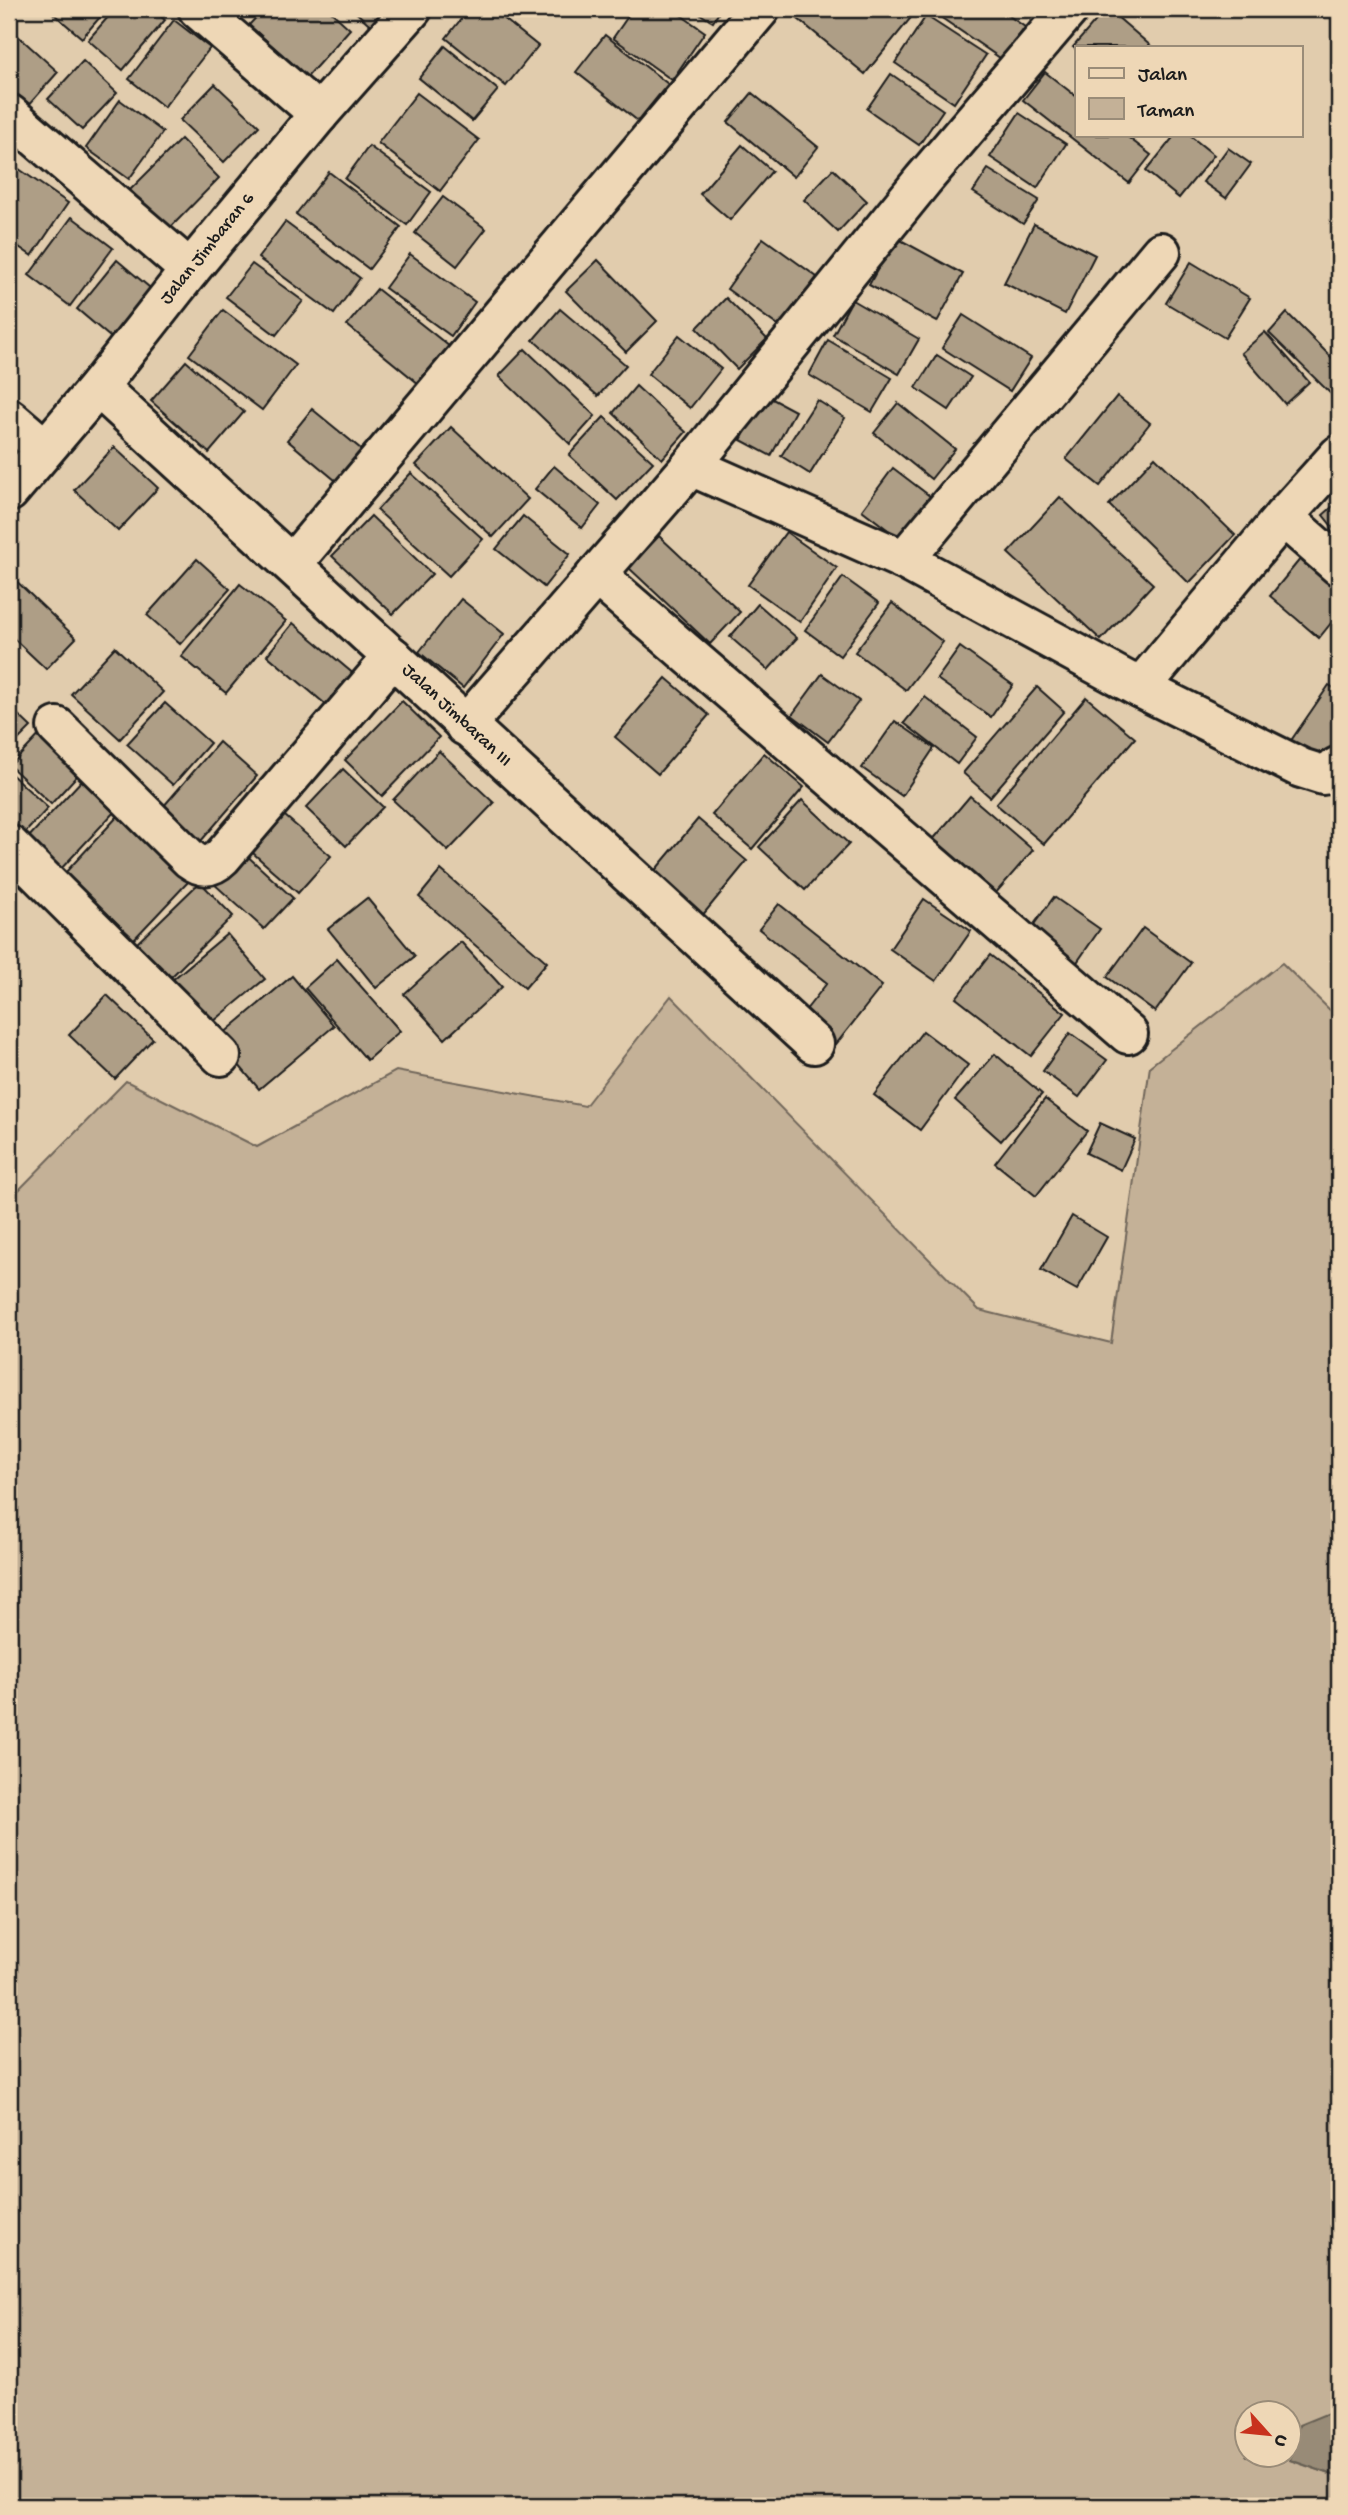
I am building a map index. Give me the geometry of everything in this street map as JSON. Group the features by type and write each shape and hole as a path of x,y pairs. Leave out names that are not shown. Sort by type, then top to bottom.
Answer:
{"street":[{"path":"198,9 319,114"},
{"name":"Jalan Jimbaran 6","path":"9,492 98,387 190,270 319,114 412,9"},
{"path":"292,564 760,9"},
{"path":"465,726 691,466 923,180 1069,9"},
{"path":"9,114 190,270"},
{"path":"905,560 1161,252"},
{"name":"Jalan Jimbaran III","path":"98,387 814,1044"},
{"path":"9,418 44,448"},
{"path":"1140,688 1339,454"},
{"path":"691,466 905,560 1140,688 1301,768 1323,775 1339,766"},
{"path":"1283,517 1339,566"},
{"path":"596,575 1128,1034"},
{"path":"57,727 190,859 200,866 211,866 222,857 393,657"},
{"path":"9,845 221,1056"}],"green space":[{"path":"1282,963 1339,1019 1339,2413 1332,2411 1302,2446 1302,2400 1232,2400 1232,2470 1302,2470 1302,2464 1339,2477 1339,2506 9,2506 9,1200 126,1081 257,1147 396,1071 585,1106 671,996 979,1310 1111,1343 1150,1066"}],"shaded area":[{"path":"1333,2411 1339,2413 1339,2477 1302,2464 1302,2424"}],"building":[{"path":"48,9 107,9 82,38"},
{"path":"115,9 152,9 165,20 123,70 88,40"},
{"path":"264,9 328,9 350,29 307,77 249,25"},
{"path":"352,9 404,9 382,35"},
{"path":"469,9 492,9 538,46 506,86 446,38"},
{"path":"633,9 672,9 705,32 672,80 613,38"},
{"path":"692,9 721,9 713,22"},
{"path":"796,9 918,9 865,74 792,14"},
{"path":"940,9 999,9 1025,27 1003,60 936,14"},
{"path":"1106,9 1151,46 1075,46 1075,48 1073,47"},
{"path":"926,16 986,55 954,103 895,63"},
{"path":"174,20 210,48 164,107 129,79"},
{"path":"16,34 58,72 27,107 9,92 9,43"},
{"path":"605,35 668,84 638,121 576,72"},
{"path":"445,46 498,90 472,121 419,78"},
{"path":"83,61 117,93 82,130 48,99"},
{"path":"1045,72 1075,95 1075,136 1126,136 1151,155 1129,183 1023,100"},
{"path":"891,74 943,110 919,145 867,109"},
{"path":"215,84 259,126 224,162 180,120"},
{"path":"417,93 479,140 440,191 378,143"},
{"path":"752,93 818,147 794,177 728,122"},
{"path":"120,100 163,132 129,179 86,148"},
{"path":"1019,113 1066,144 1037,188 990,157"},
{"path":"1174,136 1190,136 1214,155 1179,198 1146,171"},
{"path":"181,139 219,178 169,229 130,190"},
{"path":"742,145 772,171 730,220 700,194"},
{"path":"369,146 431,192 407,225 345,179"},
{"path":"1228,148 1251,164 1226,198 1203,182"},
{"path":"9,162 68,203 32,256 9,240"},
{"path":"833,169 867,201 838,232 804,200"},
{"path":"988,169 1039,200 1023,224 973,192"},
{"path":"329,172 401,227 369,269 296,214"},
{"path":"443,197 486,229 457,266 415,233"},
{"path":"72,217 113,248 70,306 29,275"},
{"path":"285,222 360,278 334,314 258,258"},
{"path":"1034,224 1095,255 1065,314 1004,283"},
{"path":"895,237 963,274 937,322 869,285"},
{"path":"763,238 817,277 781,328 727,289"},
{"path":"410,254 475,302 451,336 385,288"},
{"path":"117,260 156,293 116,342 77,309"},
{"path":"598,260 657,321 626,352 566,291"},
{"path":"1191,262 1250,298 1225,338 1166,303"},
{"path":"252,264 303,301 276,335 226,297"},
{"path":"377,289 450,347 419,384 347,325"},
{"path":"726,298 767,339 737,369 697,328"},
{"path":"852,300 919,339 899,374 833,335"},
{"path":"560,309 626,365 598,396 533,340"},
{"path":"223,310 296,365 262,410 189,355"},
{"path":"1287,313 1339,365 1339,395 1336,399 1269,333"},
{"path":"963,315 1031,358 1010,391 942,348"},
{"path":"1265,332 1309,382 1285,404 1241,353"},
{"path":"679,335 721,369 690,408 648,374"},
{"path":"828,340 892,378 872,412 809,375"},
{"path":"525,349 595,416 570,444 499,376"},
{"path":"937,355 971,377 949,410 916,388"},
{"path":"186,361 244,412 209,453 151,401"},
{"path":"636,386 686,432 662,459 613,413"},
{"path":"765,395 795,411 771,456 741,440"},
{"path":"1117,396 1150,423 1100,486 1066,459"},
{"path":"817,400 845,418 810,474 781,456"},
{"path":"898,403 955,449 931,479 874,433"},
{"path":"312,409 367,454 341,485 287,440"},
{"path":"604,417 653,462 617,500 569,455"},
{"path":"451,427 528,499 493,537 416,465"},
{"path":"114,447 158,488 118,531 74,490"},
{"path":"1155,457 1235,535 1189,583 1109,505"},
{"path":"554,466 600,505 582,528 535,489"},
{"path":"893,468 931,497 900,539 862,510"},
{"path":"411,473 483,539 449,576 377,510"},
{"path":"1060,497 1153,584 1101,640 1008,553"},
{"path":"1339,501 1339,535 1323,515"},
{"path":"371,516 432,574 393,614 332,556"},
{"path":"523,516 570,554 544,587 496,549"},
{"path":"786,532 837,568 800,622 748,585"},
{"path":"659,536 740,612 710,644 629,568"},
{"path":"1301,558 1339,590 1339,613 1319,638 1270,596"},
{"path":"197,559 230,589 180,644 147,615"},
{"path":"9,574 76,638 46,669 9,634"},
{"path":"843,577 879,603 840,656 805,630"},
{"path":"240,584 286,621 226,693 181,656"},
{"path":"461,599 504,634 463,688 419,652"},
{"path":"892,603 943,642 906,690 855,652"},
{"path":"758,604 797,638 768,670 730,637"},
{"path":"293,623 356,676 330,708 267,655"},
{"path":"115,647 163,692 120,739 71,694"},
{"path":"960,647 1013,685 991,717 937,679"},
{"path":"822,674 859,701 828,742 792,715"},
{"path":"666,678 709,715 658,774 615,737"},
{"path":"1329,685 1339,691 1339,740 1324,764 1290,742"},
{"path":"1037,687 1064,711 990,797 963,773"},
{"path":"925,697 977,737 957,764 904,723"},
{"path":"1086,697 1135,738 1044,844 996,804"},
{"path":"402,701 439,737 382,796 345,760"},
{"path":"165,703 210,743 173,785 127,744"},
{"path":"9,706 31,727 9,749"},
{"path":"895,721 934,748 902,796 862,768"},
{"path":"45,729 86,766 51,804 10,766"},
{"path":"219,742 257,776 201,841 163,807"},
{"path":"439,751 494,803 448,851 393,800"},
{"path":"764,753 804,787 752,849 712,815"},
{"path":"343,769 383,807 346,846 306,808"},
{"path":"9,772 48,808 22,836 9,824"},
{"path":"83,779 116,810 59,871 26,840"},
{"path":"970,796 1033,850 994,895 931,842"},
{"path":"802,800 849,844 805,890 759,847"},
{"path":"277,809 331,856 298,893 245,846"},
{"path":"118,816 189,881 134,939 64,874"},
{"path":"698,819 747,861 697,922 647,880"},
{"path":"242,851 293,898 264,929 213,883"},
{"path":"441,870 547,962 525,988 419,897"},
{"path":"200,882 233,916 168,980 134,946"},
{"path":"1054,897 1100,929 1071,971 1024,938"},
{"path":"367,898 415,956 376,988 328,929"},
{"path":"924,899 971,931 936,981 890,949"},
{"path":"779,904 882,986 833,1048 798,1020 827,983 759,929"},
{"path":"1143,928 1191,963 1155,1012 1107,977"},
{"path":"227,934 265,979 208,1026 171,981"},
{"path":"461,942 502,987 445,1039 404,994"},
{"path":"990,955 1065,1013 1031,1056 956,998"},
{"path":"337,959 400,1031 367,1060 305,988"},
{"path":"292,976 334,1026 259,1089 217,1039"},
{"path":"107,995 153,1039 115,1079 69,1035"},
{"path":"923,1031 968,1065 920,1130 874,1095"},
{"path":"1070,1033 1107,1060 1079,1097 1043,1071"},
{"path":"995,1054 1042,1094 1001,1141 955,1100"},
{"path":"1045,1099 1087,1131 1036,1196 995,1163"},
{"path":"1100,1123 1135,1139 1121,1170 1086,1153"},
{"path":"1072,1216 1107,1237 1077,1290 1041,1270"}]}
